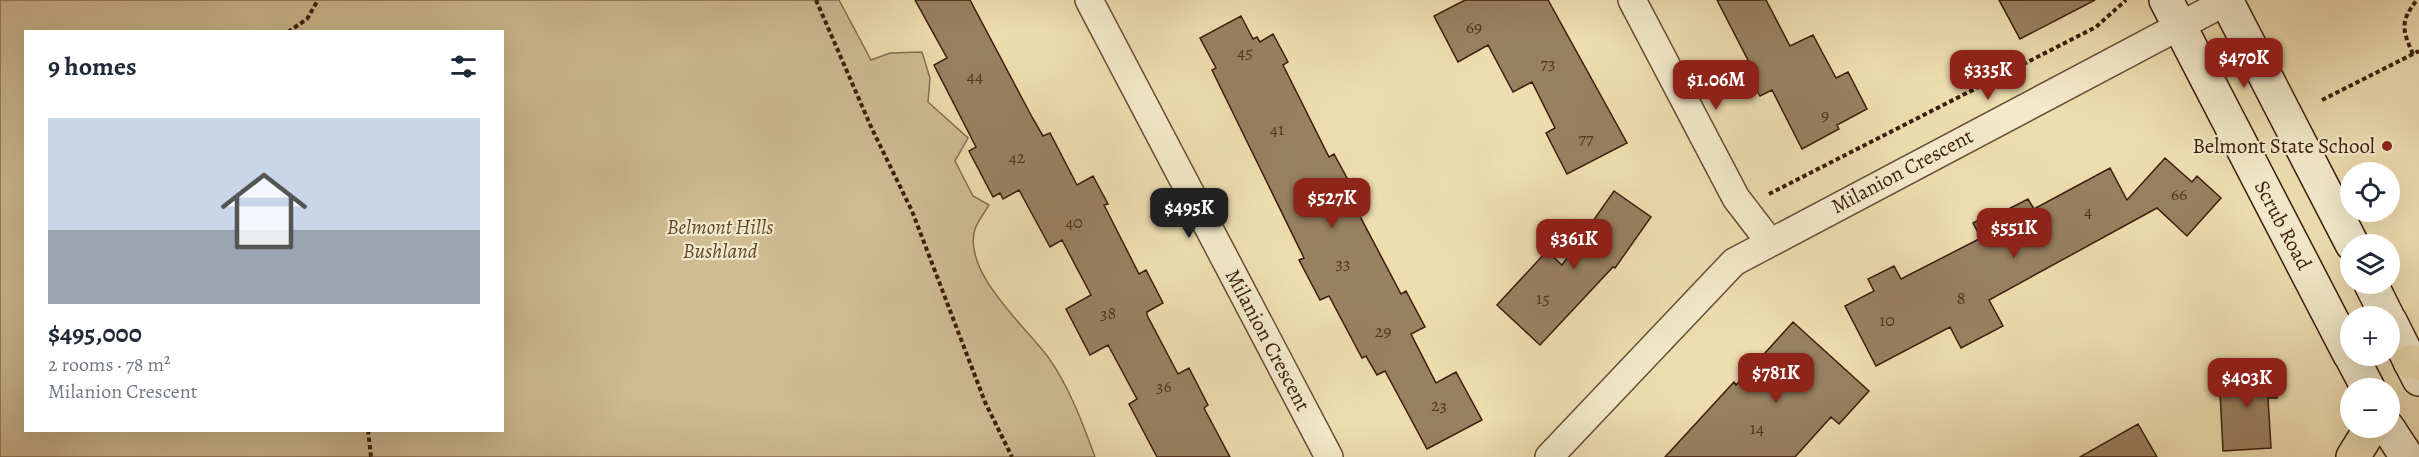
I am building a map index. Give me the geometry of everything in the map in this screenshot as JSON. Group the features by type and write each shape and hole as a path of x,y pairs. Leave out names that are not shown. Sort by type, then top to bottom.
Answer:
{"highway":[{"path":"2354,457 2366,438"}],"main road":[{"path":"2226,0 2347,234"},
{"name":"Scrub Road","path":"2172,13 2340,334"},
{"path":"2400,339 2416,368"},
{"path":"2395,438 2407,457"}],"street":[{"name":"Milanion Crescent","path":"1089,0 1329,457"},
{"path":"1632,0 1736,198 1769,241"},
{"name":"Milanion Crescent","path":"1549,457 1734,262 2172,13 2226,0"}],"path":[{"path":"291,30 307,19 318,0"},
{"path":"816,0 872,129 912,212 986,402 1012,457"},
{"path":"1768,195 2096,27 2126,0"},
{"path":"2413,54 2404,35 2405,15 2417,0"},
{"path":"2322,100 2419,51"},
{"path":"368,432 371,457"}],"green space":[{"name":"Belmont Hills Bushland","path":"0,0 839,0 871,60 890,53 922,52 930,78 928,102 968,138 955,161 973,196 989,205 975,229 973,246 978,263 998,298 1056,368 1075,406 1095,457 0,457"}],"building":[{"path":"915,0 970,0 1032,117 1043,136 1050,133 1077,185 1093,176 1108,204 1104,205 1139,274 1146,270 1163,303 1147,312 1147,315 1178,374 1189,368 1208,405 1204,408 1230,457 1157,457 1129,404 1137,399 1108,345 1090,355 1066,309 1091,295 1062,240 1050,247 1019,190 1003,199 1000,193 993,197 969,151 976,147 934,65 947,58"},
{"path":"1465,0 1548,0 1627,143 1567,174 1546,133 1555,128 1532,82 1513,92 1488,45 1458,62 1434,16"},
{"path":"1717,0 1766,0 1790,46 1813,35 1836,78 1848,72 1867,109 1837,125 1839,129 1802,149 1772,90 1760,96 1746,71 1752,68"},
{"path":"1999,0 2095,0 2020,39"},
{"path":"1241,16 1253,39 1257,37 1260,42 1273,34 1288,62 1283,65 1329,157 1334,154 1359,200 1353,203 1401,294 1406,291 1425,327 1411,334 1436,383 1456,372 1482,420 1427,449 1385,371 1377,375 1366,356 1362,358 1329,296 1320,300 1299,260 1304,258 1212,70 1216,68 1200,38"},
{"path":"2165,158 2192,182 2197,176 2221,198 2187,236 2157,208 1989,300 2003,326 1961,348 1950,327 1876,366 1845,306 1874,291 1868,279 1894,266 1901,279 1981,238 1973,223 1995,211 1997,215 2028,199 2034,209 2110,168 2127,200"},
{"path":"1614,191 1651,217 1615,268 1613,267 1540,345 1497,305 1547,251 1562,265"},
{"path":"1793,322 1869,391 1839,424 1831,417 1795,457 1665,457 1734,382 1736,385"},
{"path":"2276,370 2277,398 2268,398 2271,448 2223,451 2219,373"},
{"path":"2138,424 2157,457 2080,457"}],"place":[{"name":"Belmont State School","path":"2387,146"}]}
